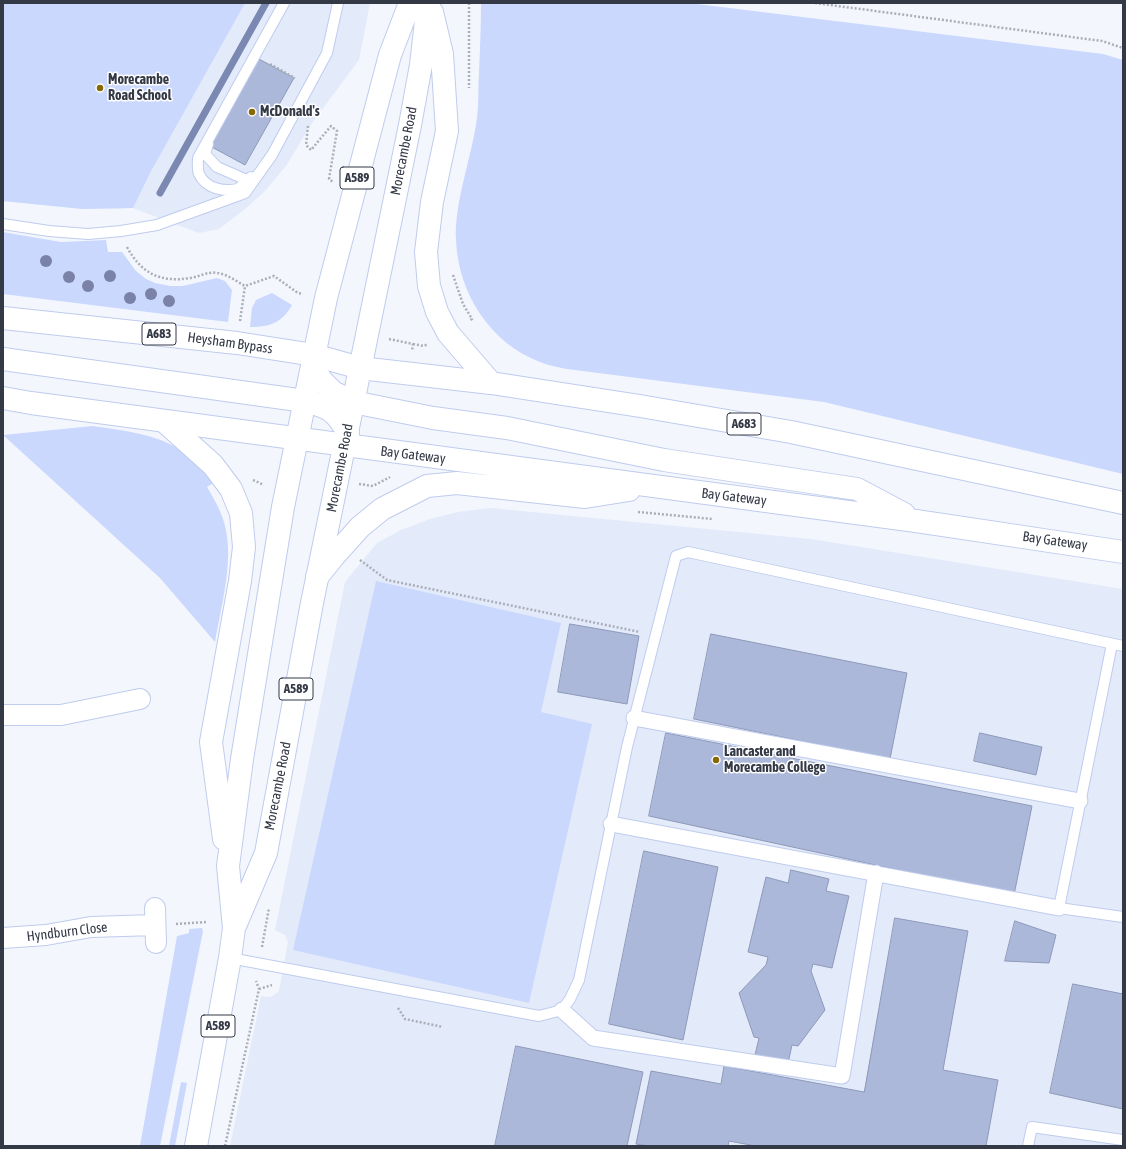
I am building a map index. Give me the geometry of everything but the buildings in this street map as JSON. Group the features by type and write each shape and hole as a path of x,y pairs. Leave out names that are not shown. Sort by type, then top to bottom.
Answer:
{"main road":[{"name":"Morecambe Road","path":"196,1146 230,958 234,928 228,866 242,759 283,507 326,298 388,62 410,3"},
{"name":"Morecambe Road","path":"234,928 266,853 317,577 410,126 421,65 429,3"},
{"path":"429,3 442,54 447,131 432,202 426,252 429,286 437,312 448,333 491,383"},
{"name":"Heysham Bypass","path":"3,318 231,342 313,360 360,368"},
{"path":"3,359 305,401 324,406 339,416 346,439 297,439 3,398"},
{"path":"313,360 321,380 333,392 354,402 433,418 507,428 664,460 857,489 916,521"},
{"name":"A683","path":"360,368 491,383 791,432 1123,503"},
{"path":"164,421 213,465 231,489 241,513 244,547 240,581 211,742 228,866"},
{"name":"Bay Gateway","path":"346,439 654,486 916,521 1123,552"},
{"path":"317,577 360,527 382,509 427,486 457,483 585,497 654,486"}],"street":[{"path":"3,715 61,715 140,699"},
{"path":"634,718 1080,801"},
{"path":"611,824 1059,908"},
{"path":"562,1010 593,1038 842,1076 876,873"},
{"name":"Hyndburn Close","path":"3,938 46,935 91,927 160,925"}],"lane":[{"path":"272,155 238,189 219,190 205,182 198,173 198,158 284,3"},
{"path":"3,224 49,231 88,234 121,231 157,225 245,193 272,155 327,53 338,3"},
{"path":"210,135 205,154 217,167 247,180"},
{"path":"230,958 539,1016 562,1010 570,999 579,980 634,718 676,556 688,552 1123,646"},
{"path":"1112,644 1059,908 1123,918"},
{"path":"1028,1146 1032,1127 1123,1140"}],"path":[{"path":"815,3 1102,41 1123,48"},
{"path":"268,64 299,80"},
{"path":"308,124 306,145 311,150 331,126 337,131 329,179 334,182"},
{"path":"124,243 137,264 146,271 159,277 172,280 184,279 216,272 228,276 244,286"},
{"path":"244,286 274,276 298,293"},
{"path":"239,324 244,286"},
{"path":"392,340 424,346 431,342"},
{"path":"411,355 413,344"},
{"path":"631,511 716,520"},
{"path":"358,558 386,580 656,635"},
{"path":"160,925 206,922"},
{"path":"225,1146 259,989 256,980"},
{"path":"259,989 268,985 274,985"},
{"path":"395,1007 400,1009 405,1019 443,1027"}],"shaded area":[{"path":"3,3 370,3 359,60 312,123 286,166 264,192 245,209 219,229 199,233 133,208 83,209 3,201"},
{"name":"Morecambe Road School","path":"3,3 245,3 150,173 133,208 83,209 3,201"},
{"path":"481,3 697,4 1103,54 1123,60 1123,474 824,402 567,369 540,362 522,353 506,342 492,329 480,314 470,297 458,260 456,240 456,226 460,195 475,133 478,112"},
{"path":"3,232 61,242 106,240 108,252 122,252 136,271 146,279 155,283 170,286 183,286 217,278 225,281 232,290 228,322 3,294"},
{"path":"272,293 292,305 284,316 275,323 264,326 250,327 252,308 256,300"},
{"path":"93,426 143,435 167,443 189,456 215,482 207,487 218,506 224,521 228,554 226,584 215,642 160,578 3,435"},
{"name":"Lancaster and Morecambe College","path":"490,508 811,539 1123,589 1123,1146 230,1146 261,996 270,997 279,991 288,942 285,935 275,930 345,582 377,543 401,530 430,519 458,512"},
{"path":"376,581 561,623 541,712 592,724 529,1003 293,950"},
{"path":"202,928 203,931 160,1146 140,1146 177,936 189,933 189,929"},
{"path":"181,1082 187,1083 175,1146 169,1146"}],"waterway":[{"path":"160,193 266,3"}],"place":[{"name":"Morecambe Road School","path":"100,88"},
{"name":"McDonald's","path":"252,112"},
{"name":"Lancaster and Morecambe College","path":"716,760"}]}
